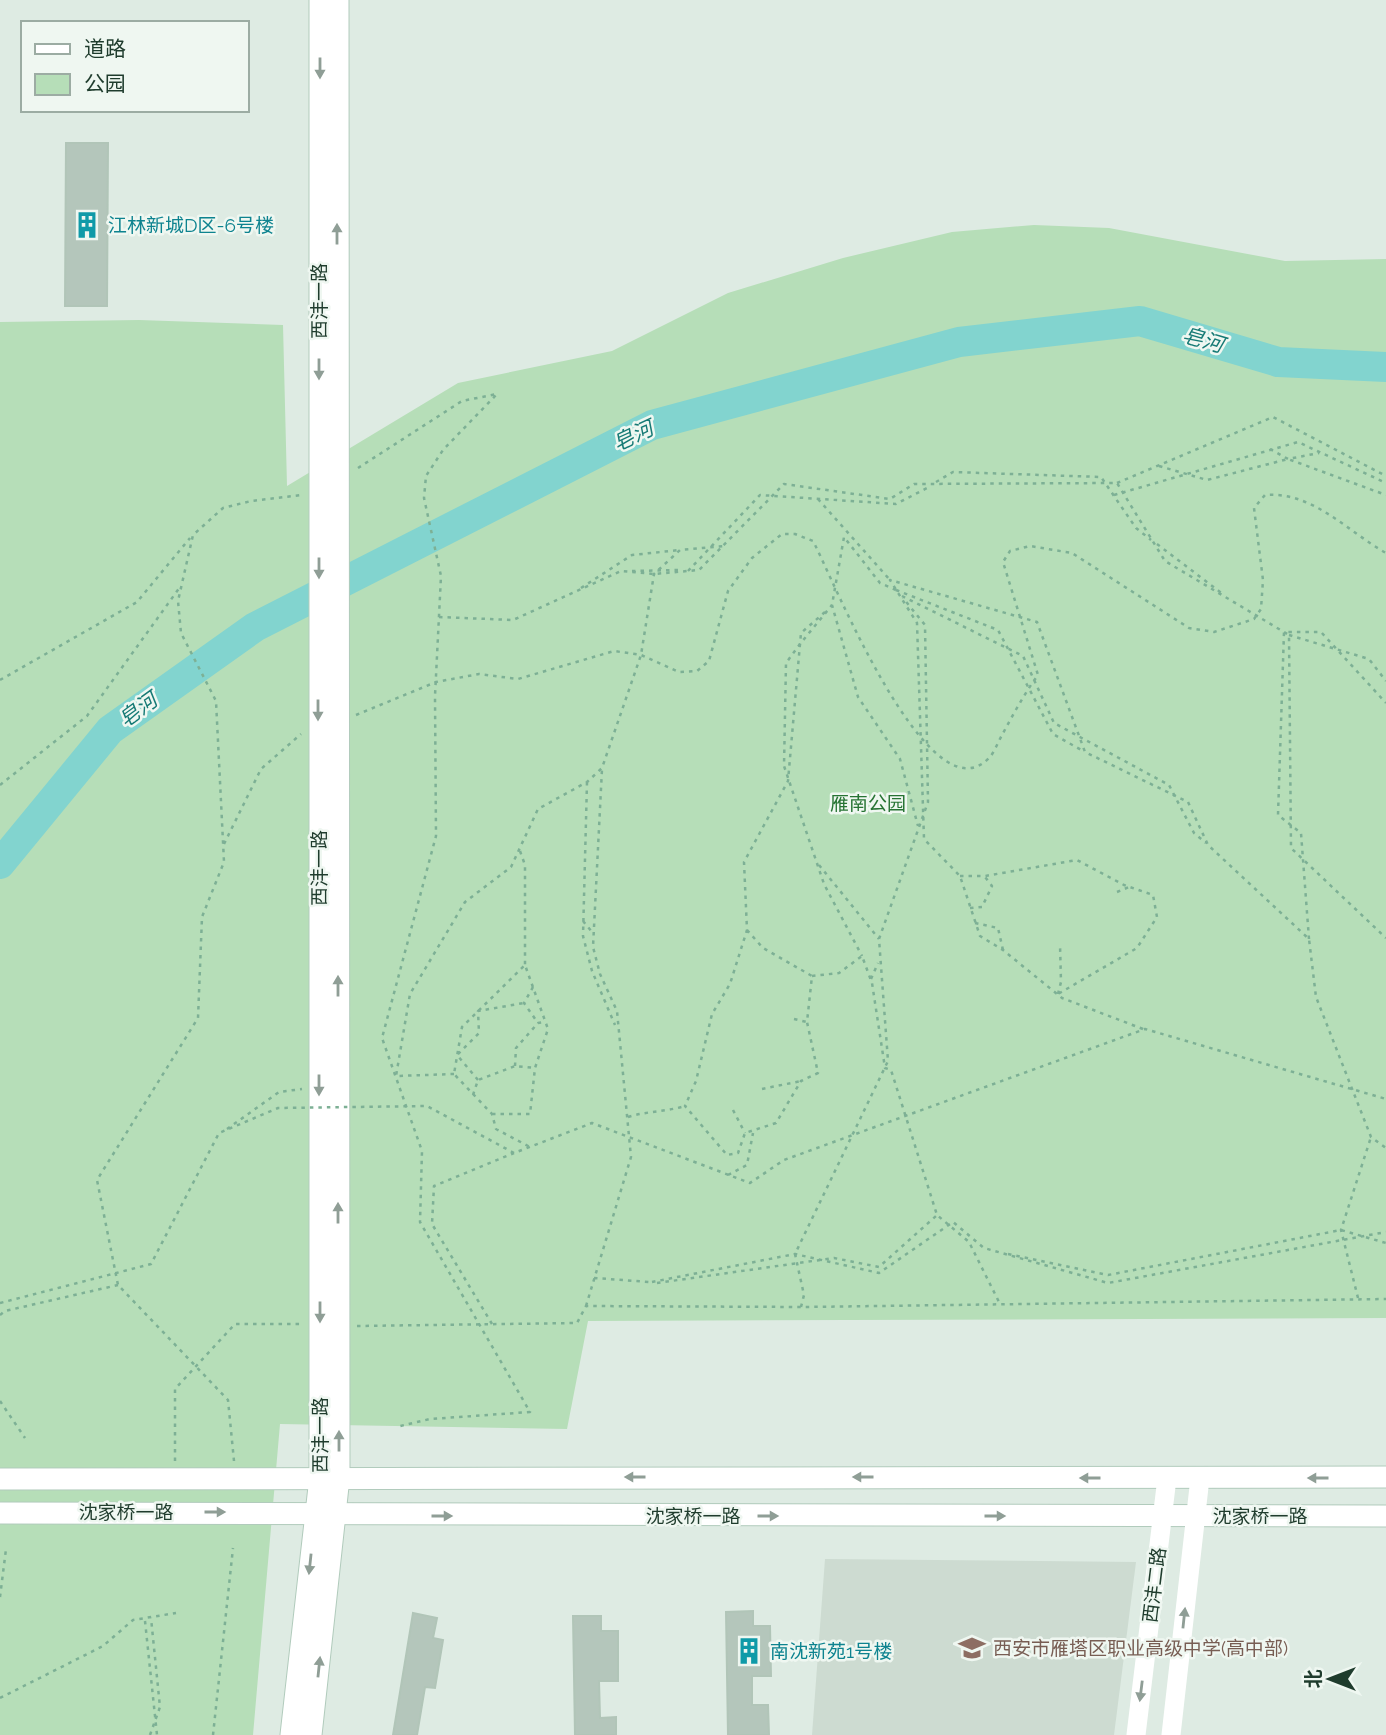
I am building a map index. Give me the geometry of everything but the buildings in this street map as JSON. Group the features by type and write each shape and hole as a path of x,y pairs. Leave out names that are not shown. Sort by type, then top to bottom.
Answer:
{"main road":[{"name":"西沣一路","path":"320,0 328,494"},
{"name":"西沣一路","path":"291,1735 330,1478 327,639 338,0"},
{"name":"西沣一路","path":"328,725 319,1087 329,1325"},
{"name":"沈家桥一路","path":"0,1479 1386,1477"},
{"name":"沈家桥一路","path":"0,1513 1386,1516"},
{"name":"西沣一路","path":"311,1735 325,1514"}],"street":[{"name":"西沣二路","path":"1136,1735 1167,1478"},
{"name":"西沣二路","path":"1171,1735 1200,1478"}],"path":[{"path":"0,680 137,602 193,535 223,508 251,501 328,494 462,401 497,394 443,450 426,476 424,498 441,576 436,682 436,836 382,1038 422,1151 420,1222 530,1412 430,1419 396,1427"},
{"path":"621,572 654,574 699,570 783,484 890,499 914,484 1117,483 1273,417 1386,477"},
{"path":"1114,495 1297,442 1386,483"},
{"path":"1270,449 1288,459 1386,495"},
{"path":"1157,466 1207,480 1321,453"},
{"path":"688,571 760,495 896,504 953,472 1101,477 1136,528 1235,603"},
{"path":"1117,483 1165,561 1289,635 1369,659 1386,681"},
{"path":"223,847 261,769 297,735 436,682 479,674 518,679 614,651 641,655 680,672 697,671 709,661 728,591 752,558 782,534 795,534 813,541 865,651 904,717 946,762 960,769 989,759 1038,675 1003,562 1010,551 1030,546 1072,553 1189,628 1214,632 1236,627 1256,616 1261,609 1263,580 1254,508 1265,495 1283,494 1308,501 1356,537 1386,553"},
{"path":"818,499 890,580 917,623 925,839 960,876 980,936 1003,950 1062,998 1143,1029 1386,1099"},
{"path":"846,529 832,605 858,696 900,759 918,826"},
{"path":"193,535 177,601 181,633 216,701 224,862 202,917 198,1018 97,1180 118,1285 228,1399 236,1478"},
{"path":"844,537 880,583 998,630 1053,734 1188,802 1208,845"},
{"path":"572,593 632,555 726,545"},
{"path":"175,1478 175,1389 235,1324 577,1323 586,1306 631,1157 617,1011 600,974 593,947 602,768 641,655 654,574 680,550"},
{"path":"439,617 513,620 621,572 660,568 688,571"},
{"path":"890,580 1037,622 1085,752"},
{"path":"0,785 87,716 181,586"},
{"path":"801,1307 804,1295 795,1254 888,1061 879,939 928,802 925,625 896,590"},
{"path":"901,595 1023,656 1054,723 1169,785 1194,833 1309,939"},
{"path":"832,605 786,663 784,766 824,884 862,956 871,979 885,1068"},
{"path":"1283,632 1321,632 1386,703"},
{"path":"1283,632 1279,815 1301,833 1301,858 1316,997 1371,1137 1386,1147"},
{"path":"1289,635 1291,848 1386,939"},
{"path":"628,1117 645,1112 659,1114 685,1106 696,1081 712,1014 730,984 747,930 744,862 788,781 800,644"},
{"path":"396,1076 410,994 465,902 511,867 538,809 587,782 602,768"},
{"path":"587,782 583,936 592,971 617,1029"},
{"path":"492,1114 530,1114 535,1068 548,1029 524,965 525,865 520,850"},
{"path":"960,876 1043,870 1077,860 1129,887 1153,895 1157,917 1137,947 1058,994"},
{"path":"817,863 879,939"},
{"path":"970,908 982,907 992,886 985,876"},
{"path":"1116,892 1129,887"},
{"path":"583,920 593,933"},
{"path":"975,923 998,928 1003,950"},
{"path":"747,930 763,948 812,976 839,973 862,956"},
{"path":"1058,994 1061,982 1060,944"},
{"path":"871,979 879,960"},
{"path":"454,1074 462,1027 524,965"},
{"path":"762,1089 801,1081 818,1073 807,1022 812,976"},
{"path":"524,1003 533,987"},
{"path":"478,1011 524,1003"},
{"path":"524,1003 538,1023"},
{"path":"457,1055 479,1033 478,1011"},
{"path":"794,1019 807,1022"},
{"path":"515,1066 516,1048 538,1023 546,1022"},
{"path":"492,1324 432,1224 434,1186 592,1123 750,1183 784,1160 1143,1029"},
{"path":"457,1055 478,1080"},
{"path":"478,1080 515,1066 535,1068"},
{"path":"885,1068 891,1070 937,1214 971,1246 1000,1305"},
{"path":"396,1076 454,1074 492,1114 496,1129 530,1147"},
{"path":"473,1095 478,1080"},
{"path":"746,1133 753,1133 776,1122 801,1081"},
{"path":"227,1129 279,1092 319,1087"},
{"path":"0,1303 151,1264 219,1133 278,1108 427,1106 514,1153"},
{"path":"685,1106 727,1155 738,1153 746,1133"},
{"path":"733,1110 746,1133"},
{"path":"728,1175 747,1166 753,1133"},
{"path":"1359,1299 1341,1230 1371,1137"},
{"path":"879,1273 879,1267 937,1214"},
{"path":"652,1282 795,1254 879,1273 947,1223 953,1222 984,1248 1108,1283 1345,1242 1386,1232"},
{"path":"971,1246 1108,1275 1341,1230 1386,1243"},
{"path":"594,1278 652,1282 797,1265 834,1258 879,1267"},
{"path":"0,1316 5,1311 118,1285"},
{"path":"586,1306 801,1307 1386,1299"},
{"path":"0,1401 25,1438"},
{"path":"213,1735 233,1548"},
{"path":"0,1597 6,1549"},
{"path":"0,1698 103,1646 133,1620 145,1621 151,1617 176,1613"},
{"path":"150,1735 160,1707 151,1617"},
{"path":"145,1621 157,1735"}],"shaded area":[{"name":"西安市雁塔区职业高级中学(高中部)","path":"825,1559 1136,1562 1114,1735 812,1735"}],"green space":[{"name":"雁南公园","path":"1034,225 1109,228 1285,261 1386,259 1386,1318 588,1321 567,1429 280,1424 253,1735 0,1735 0,322 139,320 283,325 287,486 458,383 612,351 728,293 843,258 952,232"}],"waterway":[{"name":"皂河","path":"0,864 110,730 255,627 652,425 959,342 1140,321 1278,362 1386,367"}],"place":[{"name":"江林新城D区-6号楼","path":"87,225"},
{"name":"西安市雁塔区职业高级中学(高中部)","path":"972,1648"},
{"name":"南沈新苑1号楼","path":"749,1651"}]}
